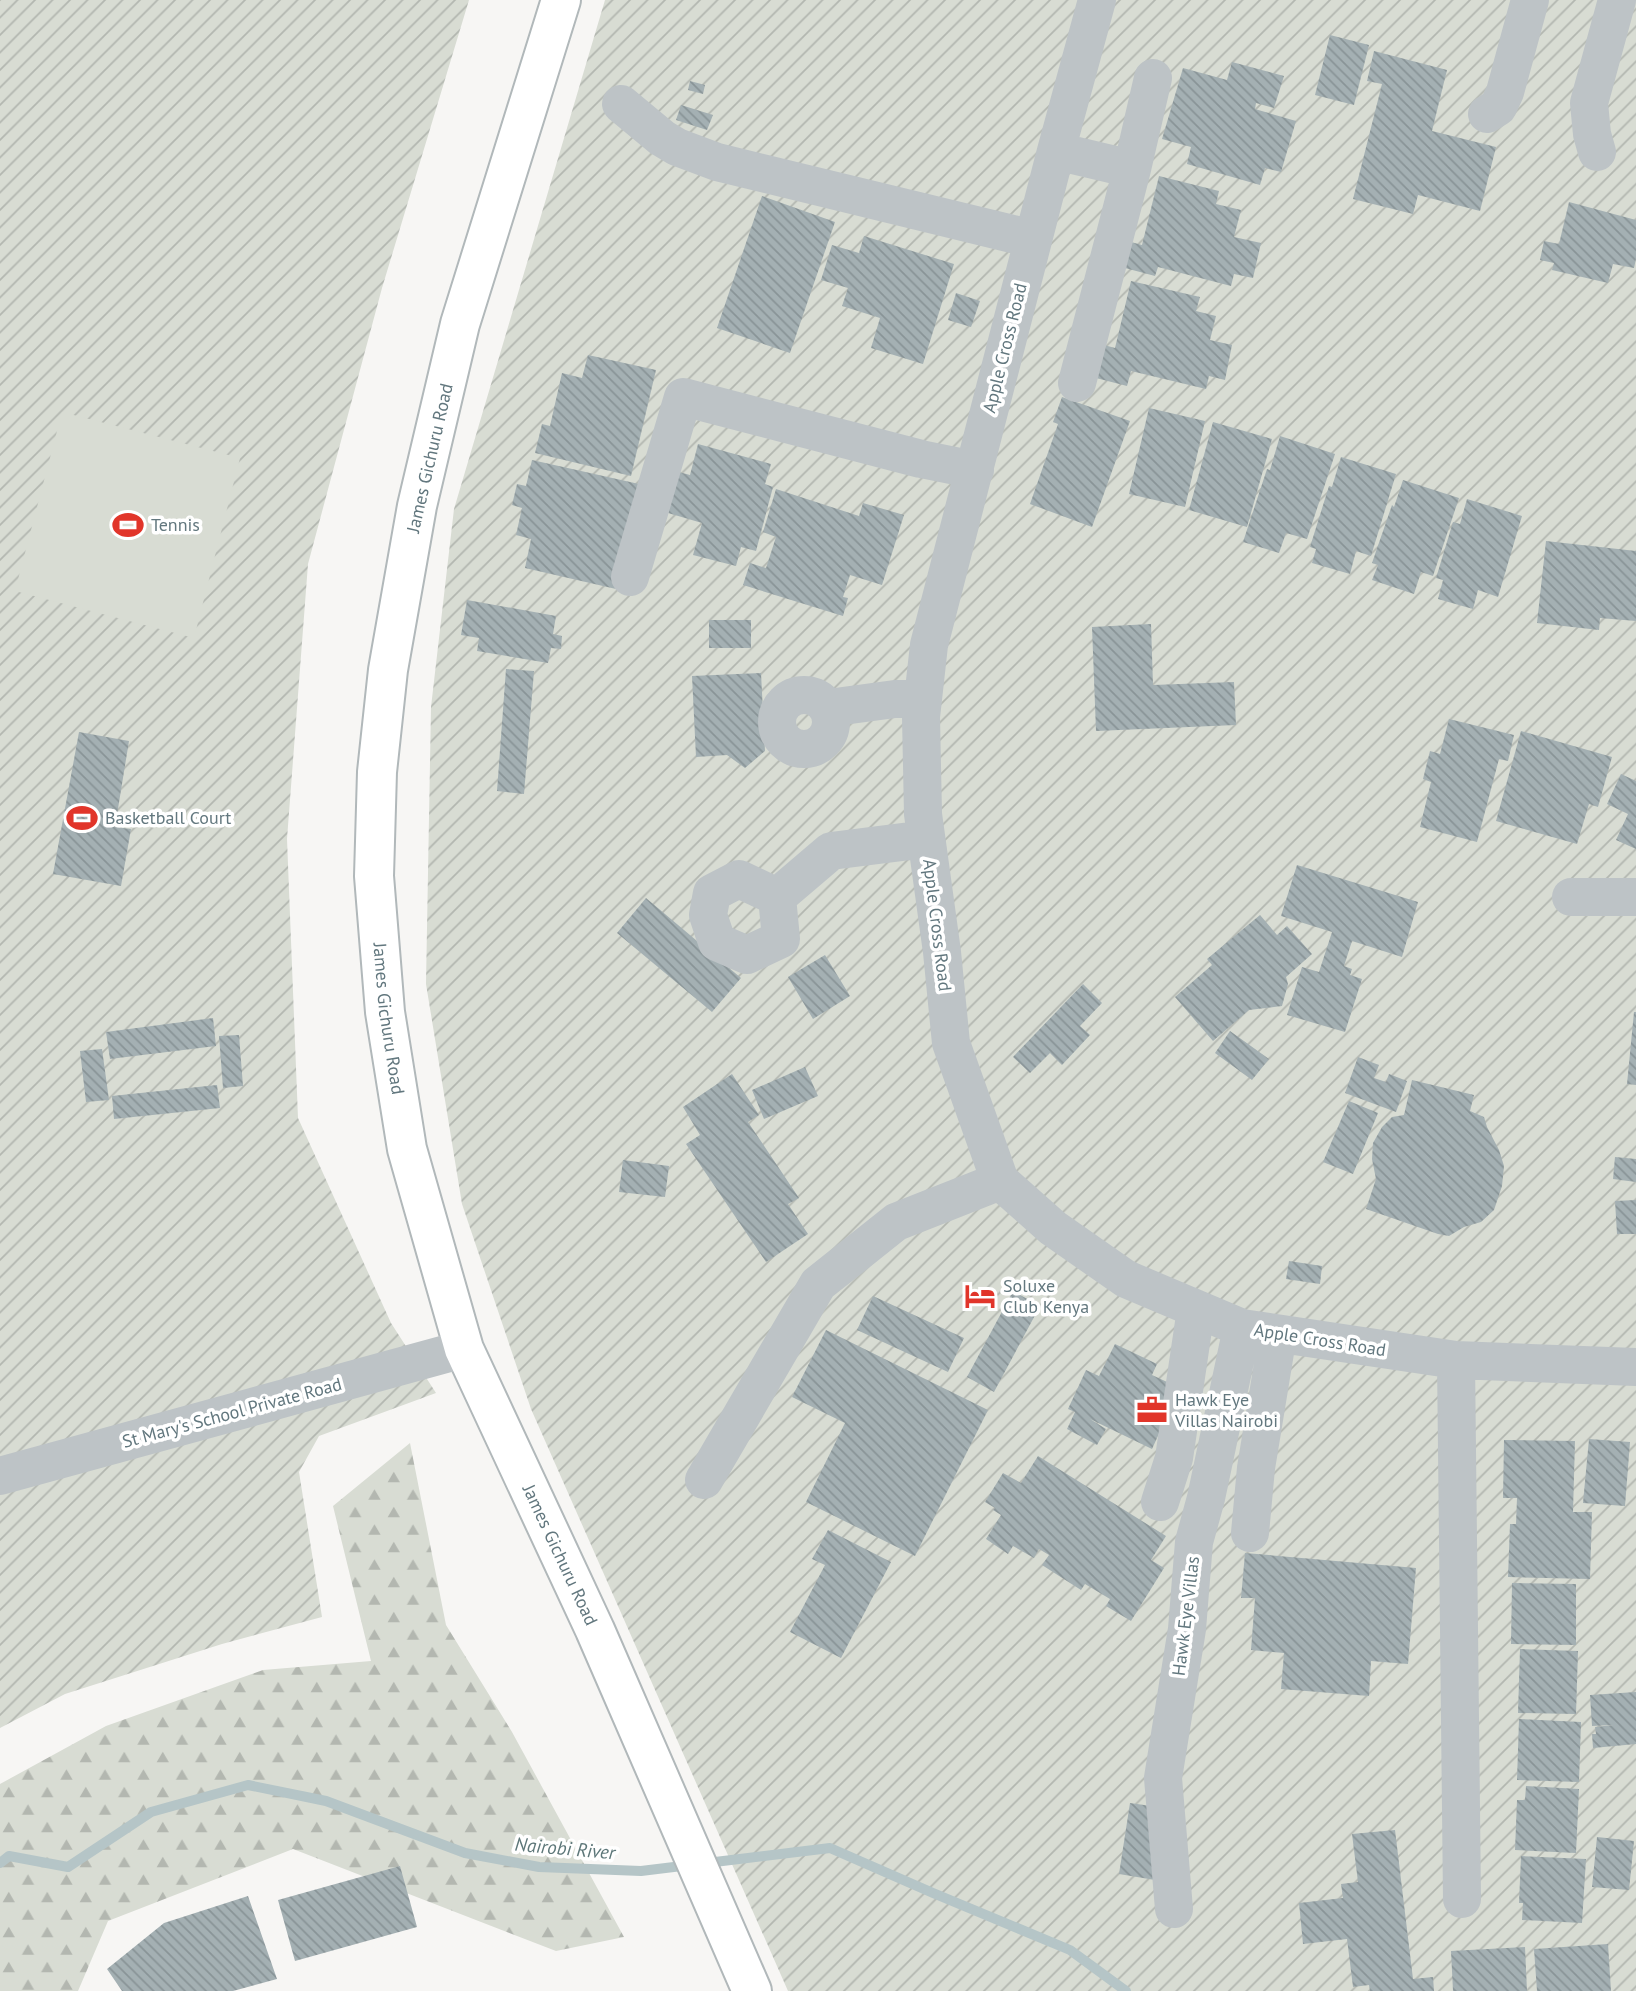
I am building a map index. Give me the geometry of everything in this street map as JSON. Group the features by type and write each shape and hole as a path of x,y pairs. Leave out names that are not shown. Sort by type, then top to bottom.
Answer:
{"main road":[{"name":"James Gichuru Road","path":"561,0 457,337 417,506 388,670 377,772 374,876 385,1012 407,1149 464,1349 595,1630 752,1991"}],"street":[{"name":"Apple Cross Road","path":"1097,0 929,645 921,717 923,814 942,952 951,1043 1000,1181 1053,1228 1126,1279 1196,1309 1260,1331 1456,1360 1635,1373"},
{"path":"1487,114 1498,107 1505,92 1530,0"},
{"path":"1598,152 1592,134 1589,103 1617,0"},
{"path":"1077,383 1153,78"},
{"path":"621,104 662,138 677,147 717,162 1033,239"},
{"path":"1056,151 1132,169"},
{"path":"631,577 683,397 921,459 975,470"},
{"path":"828,708 895,699 923,699"},
{"path":"777,897 831,851 926,839"},
{"path":"1571,897 1636,897"},
{"path":"704,1479 818,1284 896,1222 1000,1181"},
{"path":"1160,1502 1174,1458 1196,1309"},
{"path":"1250,1534 1256,1468 1260,1331"},
{"name":"Hawk Eye Villas","path":"1174,1909 1163,1778 1187,1629 1194,1542 1260,1331"},
{"name":"St Mary's School Private Road","path":"0,1476 464,1349"},
{"path":"1456,1360 1462,1899"}],"green space":[{"path":"0,0 469,0 382,288 308,564 287,839 298,1118 391,1323 436,1393 319,1436 299,1472 322,1617 222,1644 65,1694 0,1728"},
{"path":"605,0 1636,0 1636,1991 788,1991 531,1409 462,1204 426,984 431,707 454,509"},
{"name":"Tennis","path":"62,412 240,458 194,638 15,591"},
{"path":"410,1443 446,1625 512,1732 624,1937 556,1951 293,1849 108,1921 78,1991 0,1991 0,1784 106,1726 263,1670 371,1661 333,1506"}],"building":[{"path":"1330,35 1369,45 1354,105 1315,95"},
{"path":"1374,51 1447,70 1432,131 1496,147 1480,211 1418,195 1413,214 1353,199 1382,84 1367,81"},
{"path":"1232,62 1284,76 1274,108 1256,103 1255,109 1296,121 1281,172 1265,168 1260,185 1187,164 1191,147 1162,139 1183,68 1227,80"},
{"path":"690,81 705,85 703,94 688,90"},
{"path":"681,105 713,115 707,130 676,120"},
{"path":"1159,176 1219,191 1216,204 1241,210 1234,237 1261,243 1253,278 1234,274 1231,286 1158,267 1155,276 1125,268 1131,242 1142,245"},
{"path":"762,196 835,222 790,353 717,328"},
{"path":"1569,202 1636,220 1634,268 1613,264 1608,283 1552,270 1554,263 1540,260 1544,241 1559,244"},
{"path":"864,236 954,264 923,364 871,348 880,318 842,306 848,288 821,280 832,245 859,253"},
{"path":"1131,281 1200,297 1196,311 1216,316 1210,340 1232,345 1225,380 1209,376 1206,389 1131,371 1127,386 1096,378 1104,345 1115,348"},
{"path":"956,293 980,301 971,327 948,320"},
{"path":"588,355 656,370 631,476 535,453 542,424 550,426 562,373 582,378"},
{"path":"1062,397 1130,421 1092,527 1030,504 1058,424 1053,422"},
{"path":"1149,408 1205,421 1185,507 1129,494"},
{"path":"1213,422 1272,439 1247,527 1189,510"},
{"path":"1280,436 1335,454 1307,539 1286,533 1279,553 1243,542"},
{"path":"698,444 771,464 765,484 773,487 756,551 741,547 736,566 693,555 702,523 668,513 679,472 690,475"},
{"path":"1341,457 1396,474 1371,556 1356,551 1350,574 1312,563 1316,549 1310,547"},
{"path":"532,460 639,484 616,589 525,568 531,539 516,535 522,508 512,505 517,484 526,486"},
{"path":"1403,480 1459,498 1433,576 1421,572 1414,594 1372,580 1378,565 1372,563"},
{"path":"776,489 859,516 863,503 904,515 882,585 850,575 843,597 848,598 843,616 743,585 750,563 766,568 776,537 763,532"},
{"path":"1467,499 1522,516 1498,597 1478,590 1473,609 1438,599 1443,580 1436,578 1453,522 1460,524"},
{"path":"1546,541 1636,551 1636,621 1600,618 1599,630 1537,623"},
{"path":"467,600 556,616 553,634 562,636 561,649 551,648 548,663 477,651 479,638 461,635"},
{"path":"709,620 751,620 751,648 709,648"},
{"path":"1151,624 1153,685 1234,682 1236,725 1096,731 1092,627"},
{"path":"506,669 534,671 524,794 497,791"},
{"path":"761,673 765,751 745,768 727,755 696,757 692,676"},
{"path":"1449,719 1514,735 1508,761 1499,759 1477,842 1420,827 1431,782 1423,779 1430,751 1440,754"},
{"path":"1521,731 1612,757 1598,807 1589,804 1577,844 1496,821"},
{"path":"79,732 129,741 115,827 131,829 121,886 53,874"},
{"path":"1621,774 1636,781 1636,849 1616,840 1628,814 1607,804"},
{"path":"1297,865 1418,902 1402,957 1352,941 1344,966 1352,969 1350,975 1362,979 1345,1032 1287,1015 1302,967 1319,972 1332,932 1281,916"},
{"path":"646,898 741,978 712,1012 617,933"},
{"path":"1260,915 1277,935 1287,926 1312,954 1286,977 1288,984 1282,1006 1249,1010 1213,1041 1175,997 1212,965 1207,959"},
{"path":"825,955 850,996 813,1019 788,977"},
{"path":"1083,984 1102,1003 1080,1026 1090,1035 1062,1065 1050,1053 1030,1073 1013,1057"},
{"path":"1636,1012 1636,1085 1627,1084"},
{"path":"213,1018 216,1046 110,1059 106,1032"},
{"path":"1230,1031 1269,1059 1252,1080 1215,1053"},
{"path":"239,1035 243,1086 223,1088 219,1036"},
{"path":"102,1049 109,1100 86,1102 80,1051"},
{"path":"1358,1057 1379,1065 1374,1078 1386,1082 1389,1074 1407,1081 1396,1112 1345,1093"},
{"path":"805,1067 818,1096 764,1119 752,1090"},
{"path":"732,1074 759,1115 748,1122 799,1198 788,1204 808,1234 766,1262 686,1144 700,1135 683,1107"},
{"path":"1412,1080 1474,1095 1470,1111 1484,1117 1504,1166 1502,1186 1494,1210 1481,1222 1464,1227 1449,1236 1366,1209 1376,1179 1372,1159 1373,1143 1382,1127 1392,1117 1404,1115"},
{"path":"217,1085 220,1108 114,1119 112,1096"},
{"path":"1349,1101 1378,1113 1353,1174 1323,1162"},
{"path":"1615,1157 1636,1159 1636,1182 1613,1179"},
{"path":"623,1160 669,1166 665,1197 619,1192"},
{"path":"1636,1200 1636,1234 1617,1234 1615,1201"},
{"path":"1289,1261 1322,1266 1320,1284 1286,1279"},
{"path":"1013,1291 1040,1306 994,1392 967,1377"},
{"path":"873,1296 964,1338 948,1372 857,1330"},
{"path":"826,1330 988,1410 915,1556 806,1502 845,1423 792,1397"},
{"path":"1115,1344 1157,1364 1152,1375 1180,1388 1152,1449 1090,1419 1106,1429 1097,1445 1067,1429 1075,1412 1068,1409 1086,1370 1099,1376"},
{"path":"1589,1439 1630,1442 1625,1506 1583,1503"},
{"path":"1504,1440 1575,1441 1573,1512 1592,1512 1590,1579 1508,1577 1510,1524 1516,1524 1517,1498 1503,1498"},
{"path":"1038,1456 1166,1536 1151,1560 1164,1568 1131,1621 1106,1606 1110,1599 1085,1584 1081,1590 1042,1565 1049,1555 1039,1549 1034,1558 1013,1546 1008,1554 986,1539 1001,1515 985,1502 1003,1473 1021,1483"},
{"path":"828,1530 891,1562 841,1658 790,1632 825,1565 812,1559"},
{"path":"1245,1553 1416,1568 1408,1664 1371,1661 1369,1696 1281,1689 1284,1653 1251,1650 1255,1598 1241,1598"},
{"path":"1512,1583 1576,1584 1576,1645 1511,1644"},
{"path":"1520,1649 1578,1651 1576,1714 1518,1713"},
{"path":"1636,1692 1636,1744 1593,1748 1592,1734 1596,1734 1595,1727 1613,1725 1592,1726 1590,1695"},
{"path":"1519,1719 1581,1722 1579,1782 1517,1780"},
{"path":"1526,1786 1579,1789 1576,1853 1515,1850 1517,1800 1525,1800"},
{"path":"1130,1803 1172,1809 1161,1881 1119,1874"},
{"path":"1395,1830 1413,1979 1433,1977 1434,1991 1370,1991 1369,1985 1353,1987 1347,1939 1303,1944 1299,1903 1343,1898 1341,1884 1358,1882 1352,1834"},
{"path":"1597,1837 1634,1841 1629,1890 1592,1887"},
{"path":"1521,1856 1586,1859 1582,1923 1522,1920 1523,1903 1519,1903"},
{"path":"400,1866 417,1927 295,1961 278,1900"},
{"path":"248,1896 277,1979 233,1991 122,1991 107,1969 164,1923"},
{"path":"1608,1944 1611,1991 1537,1991 1534,1949"},
{"path":"1525,1947 1527,1991 1453,1991 1451,1951"}],"waterway":[{"name":"Nairobi River","path":"0,1863 9,1856 68,1867 151,1812 248,1785 326,1801 465,1853 539,1867 641,1871 830,1848 1070,1950 1126,1991"}],"place":[{"name":"Tennis","path":"128,525"},
{"name":"Basketball Court","path":"82,818"},
{"name":"Soluxe Club Kenya","path":"980,1296"},
{"name":"Hawk Eye Villas Nairobi","path":"1152,1410"}]}
